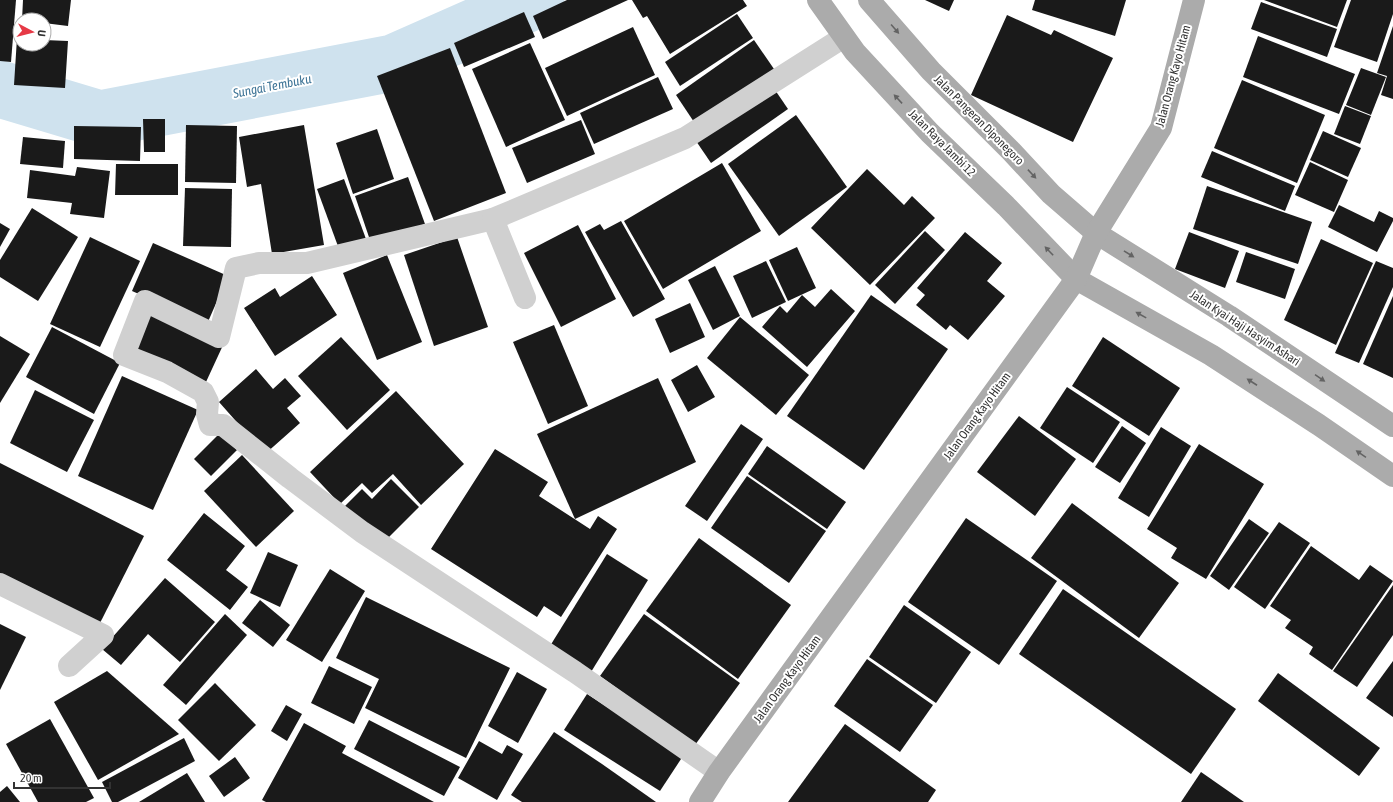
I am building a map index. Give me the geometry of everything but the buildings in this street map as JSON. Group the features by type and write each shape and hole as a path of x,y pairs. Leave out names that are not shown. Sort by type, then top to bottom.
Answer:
{"main road":[{"name":"Jalan Raya Jambi 12","path":"818,0 855,52 930,133 1006,206 1076,279 1211,355 1319,425 1393,476"},
{"name":"Jalan Pangeran Diponegoro","path":"869,0 931,72 1051,194 1096,233"},
{"name":"Jalan Orang Kayo Hitam","path":"700,802 719,772 1076,279 1096,233 1161,128 1194,0"},
{"name":"Jalan Kyai Haji Hasyim Ashari","path":"1096,233 1229,316 1393,426"}],"street":[{"path":"719,772 575,672 362,532 223,425 210,425 207,414 208,402 203,392 167,372 124,355 145,301 219,337 236,268 259,263 307,263 493,219 685,138 844,37"},
{"path":"493,219 525,298"},
{"path":"0,584 103,636 69,666"}],"waterway":[{"name":"Sungai Tembuku","path":"0,89 100,119 393,63 536,0"}]}
